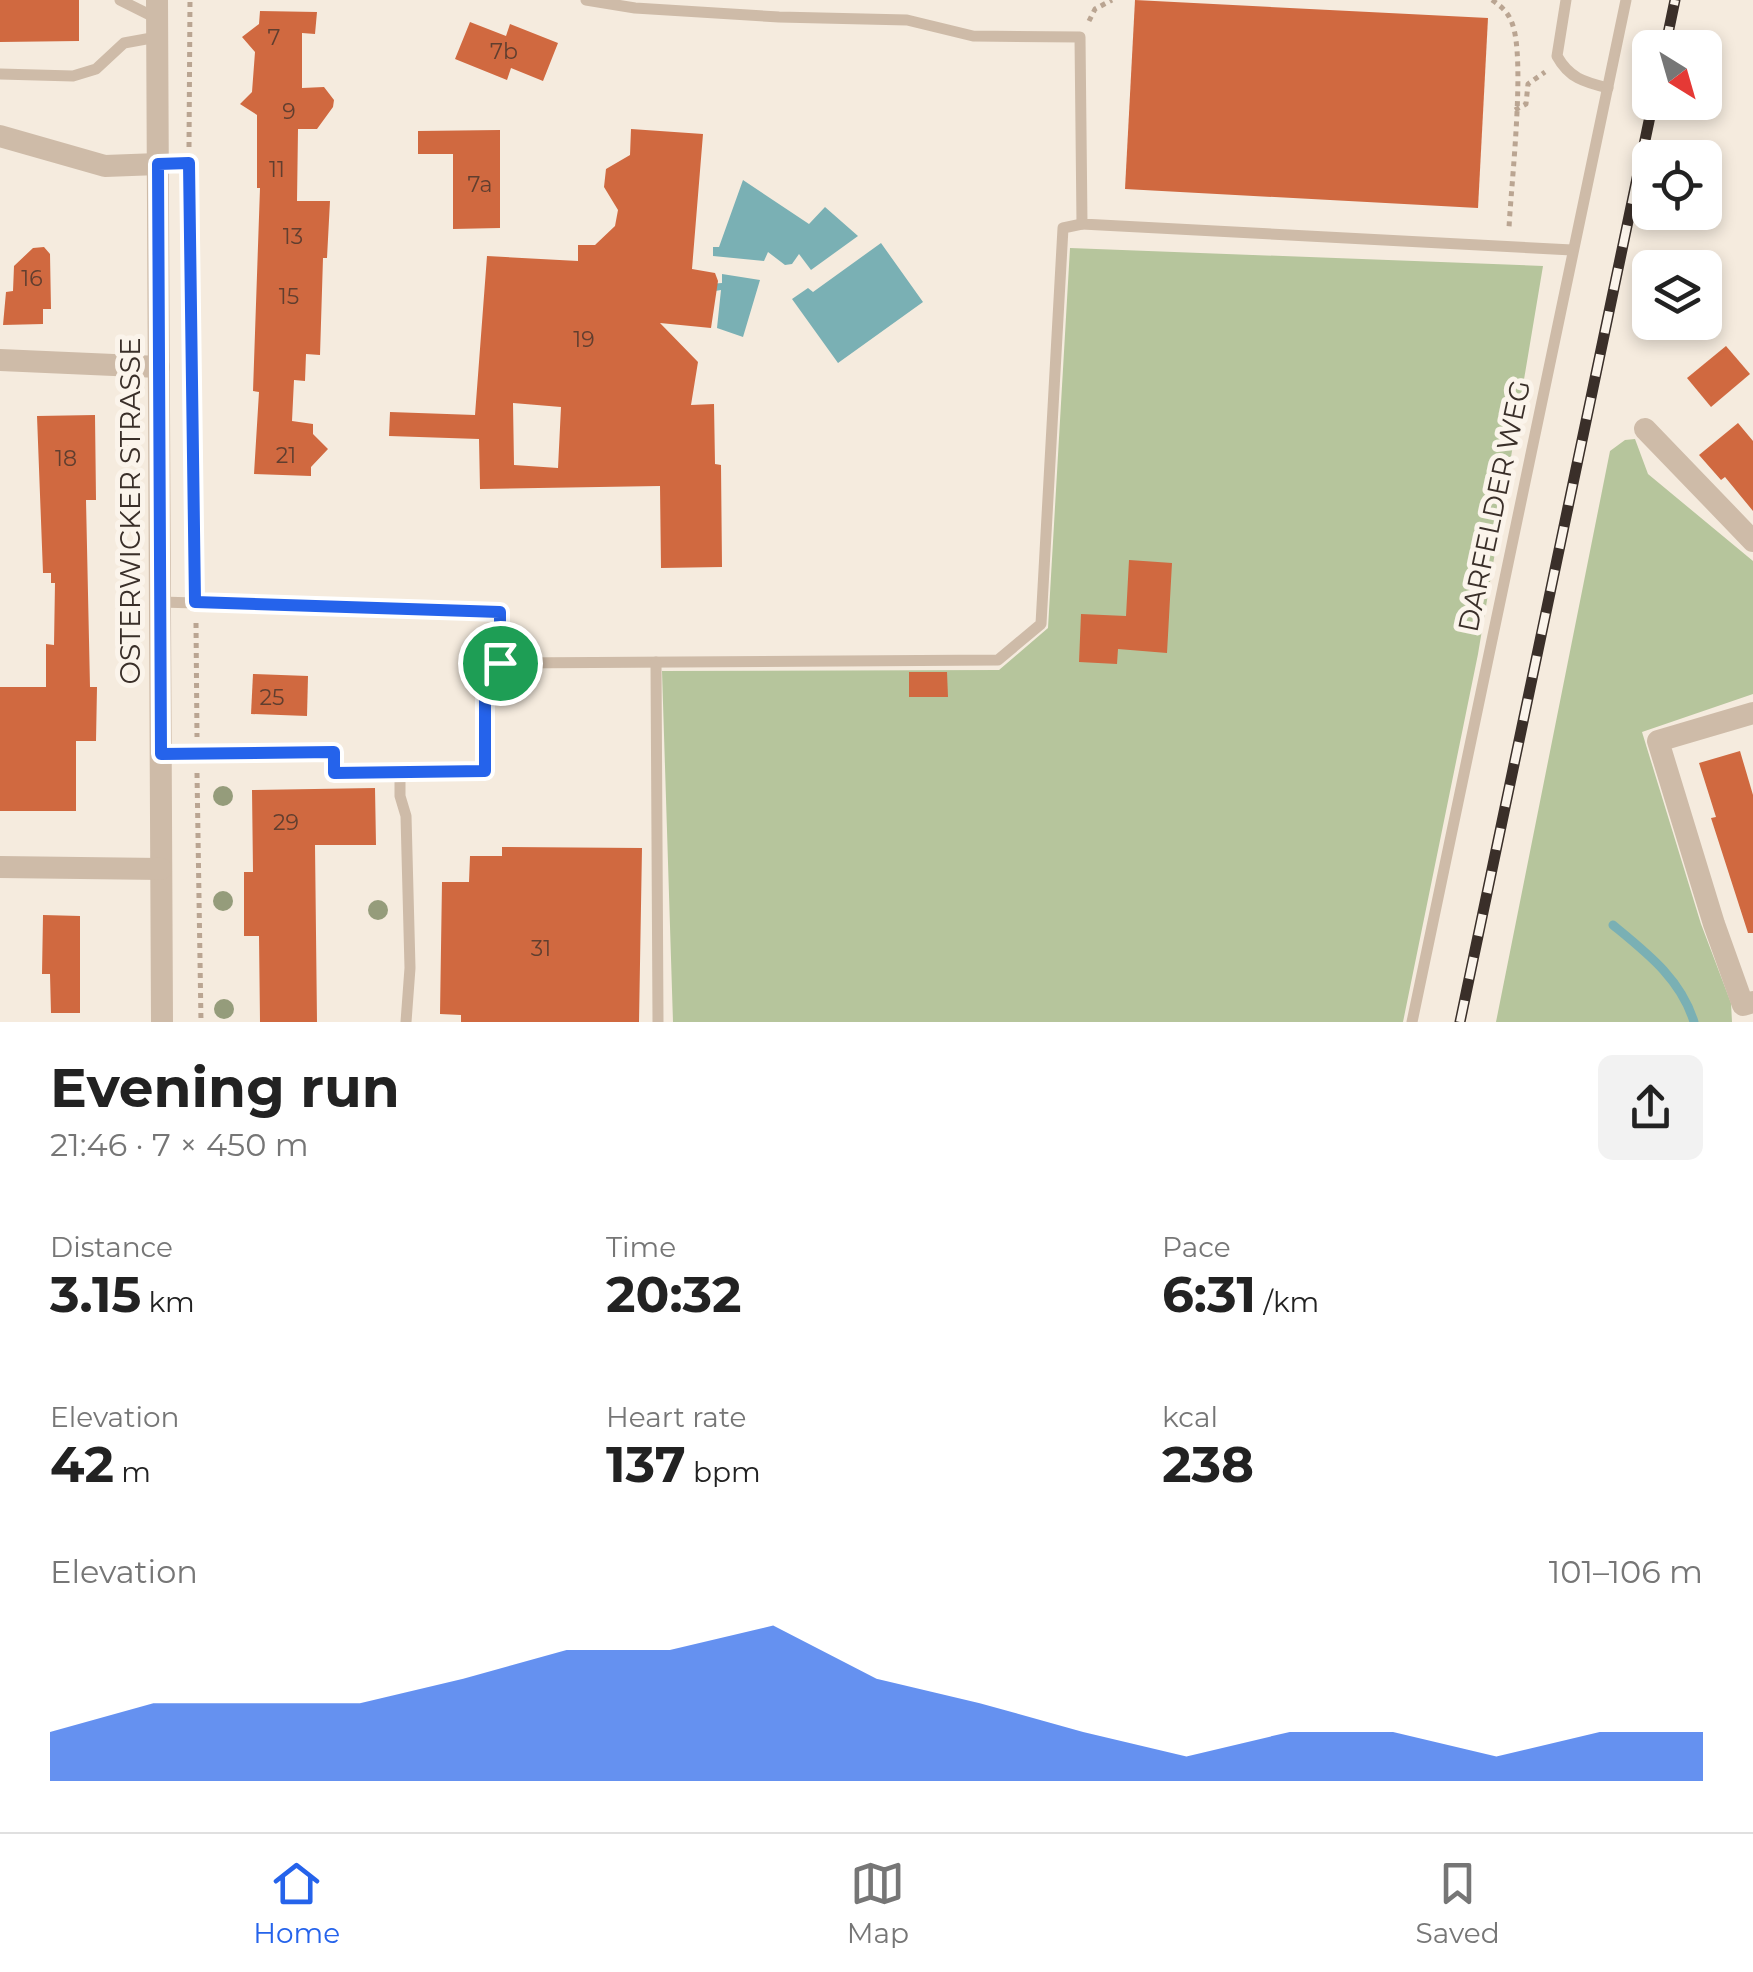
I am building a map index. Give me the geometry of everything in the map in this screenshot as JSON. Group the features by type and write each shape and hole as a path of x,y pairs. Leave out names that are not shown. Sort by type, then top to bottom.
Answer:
{"street":[{"name":"OSTERWICKER STRASSE","path":"157,19 162,1022"},
{"path":"0,136 104,166 158,164"},
{"path":"0,360 159,367"},
{"path":"1645,429 1753,541"},
{"path":"1753,713 1658,741 1744,1005 1753,1002"},
{"path":"0,867 161,868"}],"lane":[{"path":"0,74 74,76 96,69 157,19 120,0"},
{"path":"586,0 635,8 907,20 973,36 1080,36 1082,224"},
{"path":"1566,0 1556,56 1566,71 1582,82 1608,88"},
{"name":"DARFELDER WEG","path":"1412,1022 1626,0"},
{"path":"158,164 189,163"},
{"path":"500,663 998,660 1041,624 1063,228 1082,224 1572,250"},
{"path":"161,602 500,612 500,663 485,694 485,771 334,773 334,752 161,754"},
{"path":"656,662 658,1022"},
{"path":"400,772 400,796 406,816 410,968 406,1022"}],"path":[{"path":"190,0 200,1022"},
{"path":"1080,36 1096,9 1112,0"},
{"path":"1492,0 1505,8 1514,26 1508,245"},
{"path":"1514,110 1526,104 1528,84"}],"green space":[{"path":"1070,248 1543,266 1478,654 1403,1022 673,1022 662,671 999,670 1048,628"},
{"path":"1635,439 1648,474 1753,561 1753,694 1642,732 1701,924 1731,1003 1732,1022 1496,1022 1610,451 1625,440"}],"water":[{"path":"743,180 809,224 825,207 858,236 811,270 799,254 792,264 785,265 768,252 764,261 713,256 713,247 719,247"},
{"path":"881,243 923,302 838,363 792,299 808,288 813,292"},
{"path":"722,274 760,280 743,337 717,328 721,290 709,292 709,284 722,283"}],"building":[{"path":"0,0 79,0 79,41 0,42"},
{"path":"1135,0 1488,18 1478,208 1125,189"},
{"path":"260,11 317,12 315,34 302,33 302,88 324,87 334,100 317,129 298,129 297,201 330,201 327,258 323,258 320,355 306,354 305,381 294,380 292,421 313,424 313,434 328,449 311,467 311,476 254,474 259,392 253,391 260,188 257,115 240,104 252,92 255,52 242,37 259,24"},
{"path":"470,22 506,36 510,24 558,43 543,81 511,68 507,80 455,59"},
{"path":"631,129 703,134 692,269 715,273 718,281 711,328 660,323 698,362 691,405 714,404 715,464 721,465 722,567 661,568 660,486 480,489 479,439 389,436 390,412 475,415 487,256 578,261 578,245 595,245 615,226 618,210 604,187 606,169 630,155","holes":["513,403 561,407 558,468 514,465"]},
{"path":"500,130 500,228 453,229 453,154 418,154 418,131"},
{"path":"44,247 50,254 51,309 43,309 43,324 3,325 6,292 13,291 14,266 33,248"},
{"path":"1726,346 1750,374 1711,407 1687,378"},
{"path":"95,415 96,500 86,500 90,687 97,687 96,741 76,741 76,811 0,811 0,687 46,687 46,644 54,645 55,583 51,583 51,573 43,573 37,416"},
{"path":"1738,423 1753,441 1753,511 1725,477 1721,480 1699,455"},
{"path":"1129,560 1172,563 1167,653 1118,649 1117,664 1079,662 1081,614 1126,616"},
{"path":"909,672 947,672 948,697 909,697"},
{"path":"253,674 308,676 307,716 251,714"},
{"path":"1740,751 1753,795 1753,933 1748,933 1711,818 1716,817 1699,763"},
{"path":"375,788 376,845 315,845 317,1022 260,1022 259,936 244,936 244,872 253,872 252,790"},
{"path":"502,847 642,848 639,1022 461,1022 461,1015 440,1014 442,882 469,882 470,856 502,856"},
{"path":"43,915 80,916 80,1013 51,1013 50,974 42,974"}],"waterway":[{"path":"1613,925 1672,980 1694,1022"}],"railway":[{"path":"1669,30 1675,0"},
{"path":"1460,1022 1649,120"}],"route":[{"path":"189,163 195,602 500,612 500,663 485,694 485,771 334,773 334,752 161,754 158,164 189,163"}]}
